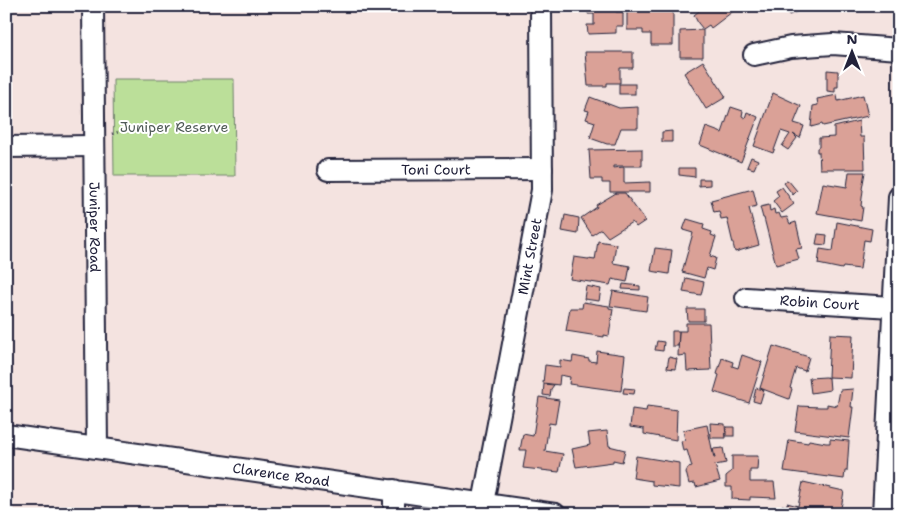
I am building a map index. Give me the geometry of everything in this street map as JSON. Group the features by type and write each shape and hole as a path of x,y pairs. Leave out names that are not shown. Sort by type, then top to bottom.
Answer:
{"street":[{"name":"Juniper Road","path":"93,6 97,448"},
{"name":"Mint Street","path":"483,503 542,190 541,6"},
{"path":"754,56 792,47 833,44 899,49"},
{"path":"6,148 94,146"},
{"name":"Toni Court","path":"328,170 542,169"},
{"path":"883,514 899,197"},
{"name":"Robin Court","path":"746,298 892,306"},
{"name":"Clarence Road","path":"6,435 555,514"},
{"path":"394,490 394,514"}],"path":[{"path":"111,134 124,130 153,133 165,132"}],"green space":[{"name":"Juniper Reserve","path":"113,79 234,79 235,176 114,176"}],"building":[{"path":"588,6 616,6 616,12 623,12 623,26 616,26 616,33 588,34 587,25 594,25 594,14 588,14"},
{"path":"627,6 673,6 673,45 651,45 651,34 643,34 643,30 627,30"},
{"path":"695,6 734,6 736,9 711,28 709,25 703,29 694,15 699,11"},
{"path":"786,6 811,6 789,15"},
{"path":"703,30 703,57 680,57 680,31"},
{"path":"585,52 633,52 633,68 620,68 620,83 607,83 607,86 588,86"},
{"path":"703,61 726,97 706,109 684,73"},
{"path":"827,70 838,71 838,87 835,87 835,92 827,91"},
{"path":"619,84 635,84 635,94 619,94"},
{"path":"773,93 801,106 794,123 804,126 800,138 793,134 797,138 788,150 782,146 790,134 781,131 773,153 754,146"},
{"path":"837,95 838,101 863,95 868,116 811,127 813,106 818,105 817,99"},
{"path":"590,97 619,108 638,107 638,128 621,128 615,144 607,144 590,138 595,122 586,119 589,111 585,110"},
{"path":"731,107 743,111 742,116 745,118 747,112 758,117 741,162 700,145 706,127 722,133"},
{"path":"859,121 860,137 864,137 865,169 820,169 819,152 817,152 819,138 834,137 834,127"},
{"path":"672,131 672,142 662,142 662,132"},
{"path":"642,149 642,166 613,166 613,168 624,167 624,183 650,182 650,192 610,192 610,183 602,183 602,179 591,179 589,150"},
{"path":"751,157 758,160 754,169 747,167"},
{"path":"679,168 695,168 695,177 679,175"},
{"path":"849,172 865,172 862,189 861,206 863,207 861,221 817,213 823,183 847,187"},
{"path":"699,179 710,179 710,185 699,186"},
{"path":"788,180 797,191 793,195 784,183"},
{"path":"782,187 794,204 782,213 773,201 779,196 776,191"},
{"path":"753,189 757,206 749,208 759,245 735,252 727,218 721,219 719,211 714,212 711,200"},
{"path":"616,193 625,193 645,221 636,227 632,222 608,237 601,229 592,235 581,218 597,207 596,205"},
{"path":"769,205 770,211 774,209 775,214 779,213 781,218 787,217 790,224 796,222 802,248 796,249 799,259 776,265 760,207"},
{"path":"565,215 579,218 578,234 562,231"},
{"path":"687,219 704,224 703,229 712,232 711,235 716,237 710,256 716,258 713,270 707,268 704,278 682,272 693,233 683,230"},
{"path":"837,222 872,229 870,241 864,240 860,269 843,267 842,269 818,264 820,249 833,251"},
{"path":"818,234 827,235 826,245 816,244"},
{"path":"598,241 616,244 613,263 630,266 627,282 612,279 610,285 570,279 574,257 595,260"},
{"path":"655,248 672,250 669,274 651,271"},
{"path":"686,278 704,282 701,295 683,292"},
{"path":"623,284 640,286 640,290 622,289"},
{"path":"586,286 601,289 599,301 584,299"},
{"path":"613,291 648,297 646,311 610,306"},
{"path":"583,302 609,306 609,308 613,309 609,336 604,335 604,337 566,331 570,308 582,308"},
{"path":"687,309 704,309 704,321 688,321"},
{"path":"686,323 709,323 711,370 687,371 686,355 678,356 679,331 686,331"},
{"path":"672,331 679,331 678,346 672,346"},
{"path":"830,334 853,335 851,378 828,377"},
{"path":"657,341 664,342 663,351 655,350"},
{"path":"773,346 809,357 805,371 796,368 789,399 760,388"},
{"path":"597,351 625,355 621,391 569,384 570,377 560,375 559,385 543,383 545,365 560,367 560,360 572,362 573,356 596,362"},
{"path":"742,355 762,362 749,403 714,392 722,358 733,362 732,366 738,368"},
{"path":"669,357 677,359 675,369 667,368"},
{"path":"809,378 829,378 830,390 811,393"},
{"path":"544,384 554,385 550,396 543,395"},
{"path":"624,388 635,389 634,394 623,393"},
{"path":"756,388 764,390 760,403 753,401"},
{"path":"853,389 849,438 795,431 799,406 827,407 827,404 837,406 840,390"},
{"path":"539,397 559,400 555,424 549,423 545,451 563,454 559,472 523,468 526,450 520,450 523,434 533,436"},
{"path":"647,406 677,410 676,440 644,434 644,429 630,427 632,409 646,411"},
{"path":"710,423 725,424 726,438 711,438"},
{"path":"707,425 714,458 713,449 723,448 726,463 715,465 720,481 696,487 695,483 689,484 686,472 688,468 692,467 687,450 683,451 681,441 685,440 683,430"},
{"path":"726,427 734,427 734,436 726,436"},
{"path":"607,431 609,446 625,450 622,462 613,460 613,462 576,467 572,449 590,445 588,433"},
{"path":"830,439 849,441 847,471 845,471 844,479 784,471 789,440 808,443 809,440 830,443"},
{"path":"636,456 679,463 679,488 652,485 652,481 633,478"},
{"path":"732,456 758,456 757,470 750,470 750,482 774,482 776,498 750,497 750,500 732,499 732,487 726,487 726,476 732,471"},
{"path":"803,482 844,491 840,514 802,507 801,514 780,513 782,505 787,506 787,503 798,506"}]}
